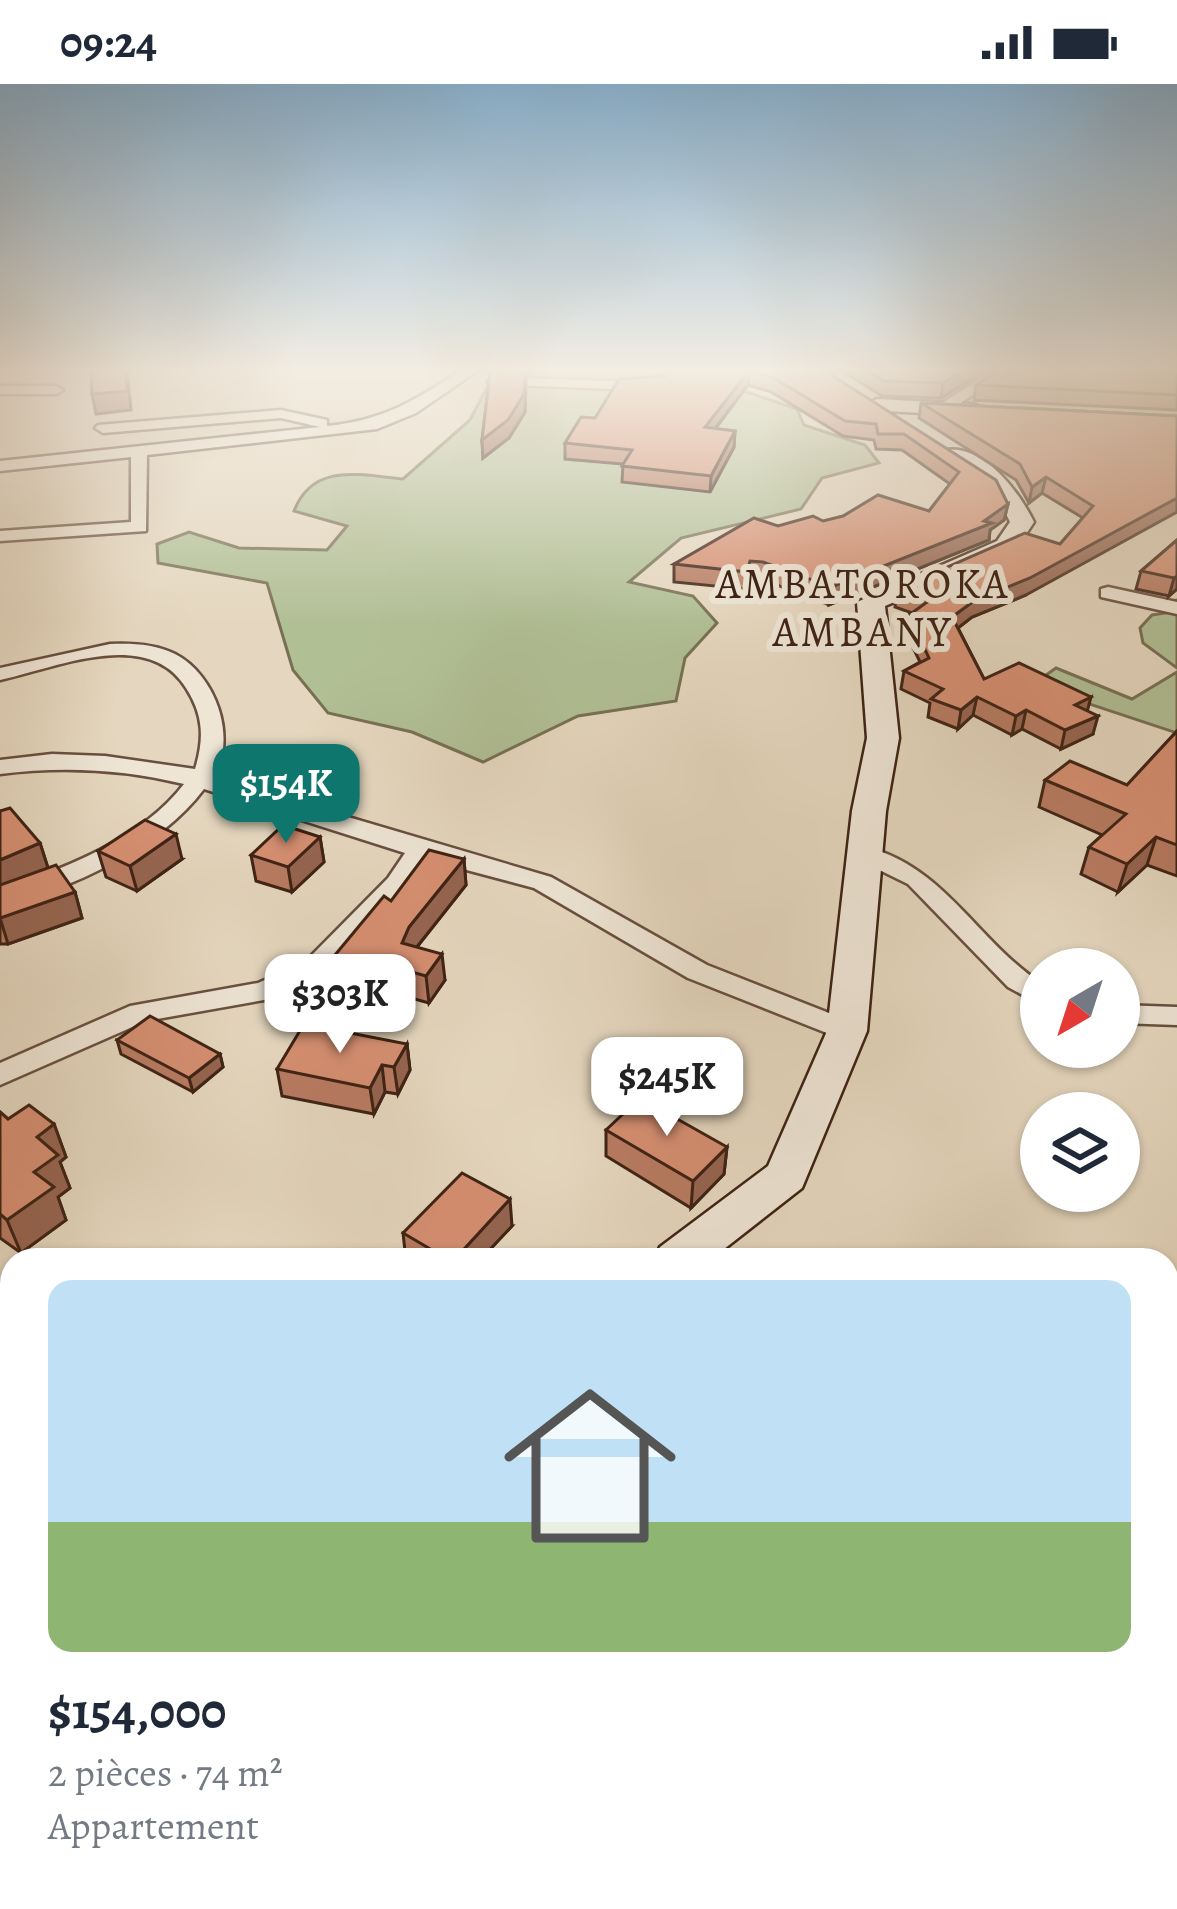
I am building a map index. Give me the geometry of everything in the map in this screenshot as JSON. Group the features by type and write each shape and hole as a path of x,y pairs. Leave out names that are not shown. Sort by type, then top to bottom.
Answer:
{"street":[{"path":"0,466 91,454"},
{"path":"0,536 140,526 139,454"},
{"path":"693,1248 786,1176 847,1031 884,738 871,602 1006,546 1022,522 1006,489 952,454"},
{"path":"1108,593 1177,608"},
{"path":"0,674 124,650 175,660 185,667 217,722 217,753 201,784 132,840 58,881 0,899"},
{"path":"0,767 62,759 282,802 419,850 560,891 677,961 847,1031"},
{"path":"0,1076 140,1013 264,991 314,968 397,884 419,850"},
{"path":"866,854 895,861 965,922 1020,984"},
{"path":"1140,1015 1177,1016"}],"green space":[{"path":"431,454 872,454 879,463 822,478 801,509 681,538 629,582 693,596 717,623 685,658 676,701 578,716 483,762 412,732 328,713 293,670 267,583 158,563 157,544 189,532 239,548 327,550 347,526 294,511 302,495 326,478 340,475 403,479"},
{"path":"1177,600 1177,668 1143,643 1140,628 1152,615 1172,612 1172,601"},
{"path":"1056,668 1132,699 1177,672 1177,733 1032,685"}],"building":[{"path":"629,454 723,454 711,476 622,466"},
{"path":"933,454 956,454 996,480 1008,504 984,521 992,523 831,587 763,562 750,561 747,572 674,564 754,518 778,526 813,516 823,521 843,516 878,495 929,511 959,472"},
{"path":"1004,454 1177,454 1177,498 1030,578 975,600 952,617 984,679 1019,663 1091,697 1075,705 1098,716 1065,730 1026,710 1016,716 977,697 961,710 931,699 943,689 904,671 929,658 909,615 930,600 897,589 1025,533 1060,544 1093,506 1046,477 1032,487 1020,464"},
{"path":"1177,540 1177,576 1141,571"},
{"path":"1177,731 1177,845 1156,837 1127,864 1089,847 1126,814 1045,780 1070,761 1127,785"},
{"path":"10,808 40,843 0,860 0,811"},
{"path":"145,820 176,834 130,866 98,851"},
{"path":"283,825 320,837 288,867 251,855"},
{"path":"429,850 464,859 409,927 402,943 442,954 426,976 365,959 358,969 330,961 384,896 391,901"},
{"path":"56,865 75,892 0,918 0,885"},
{"path":"150,1016 220,1054 189,1078 117,1040"},
{"path":"304,1024 407,1044 394,1067 382,1065 370,1088 277,1069"},
{"path":"640,1098 727,1147 693,1181 606,1130"},
{"path":"29,1105 54,1124 37,1137 58,1155 34,1172 54,1187 7,1220 0,1214 0,1112 8,1119"},
{"path":"462,1173 510,1199 465,1248 429,1248 403,1233"}],"district":[{"name":"AMBATOROKA AMBANY","path":"863,607"}]}
